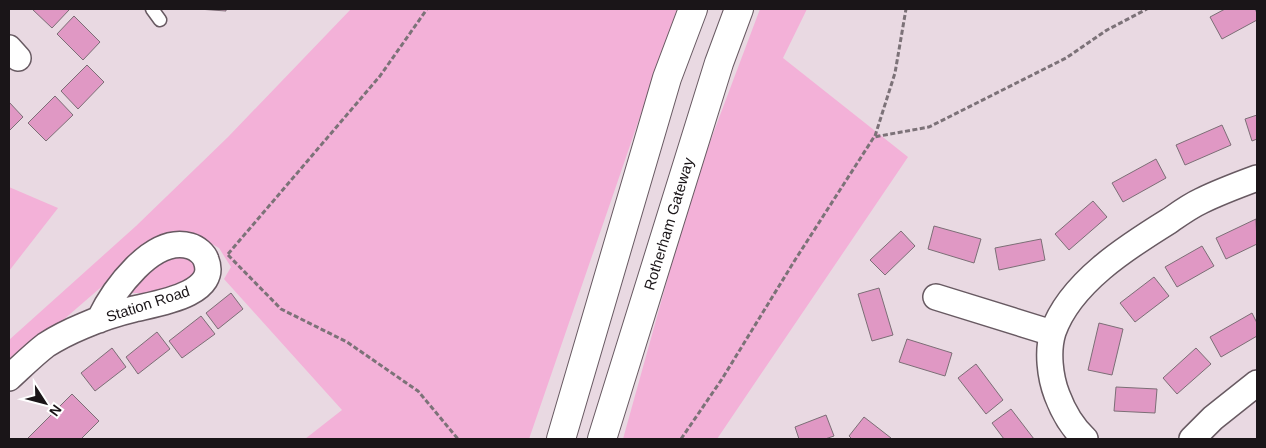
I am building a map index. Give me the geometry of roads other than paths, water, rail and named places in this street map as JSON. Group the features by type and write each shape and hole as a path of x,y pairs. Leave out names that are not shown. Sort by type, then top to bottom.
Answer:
{"highway":[{"path":"561,439 667,78 693,9"},
{"name":"Rotherham Gateway","path":"602,439 719,63 738,9"}],"street":[{"path":"1085,439 1062,409 1051,378 1052,333 1062,312 1082,288 1110,260 1200,201 1257,178"},
{"name":"Station Road","path":"9,378 47,345 84,325 99,320 132,309 165,302 183,296 198,288 205,280 208,269 206,259 200,251 182,244 170,245 158,251 142,262 116,292 107,303 99,320"},
{"path":"936,297 1052,333"},
{"path":"1192,439 1213,418 1257,383"}]}
